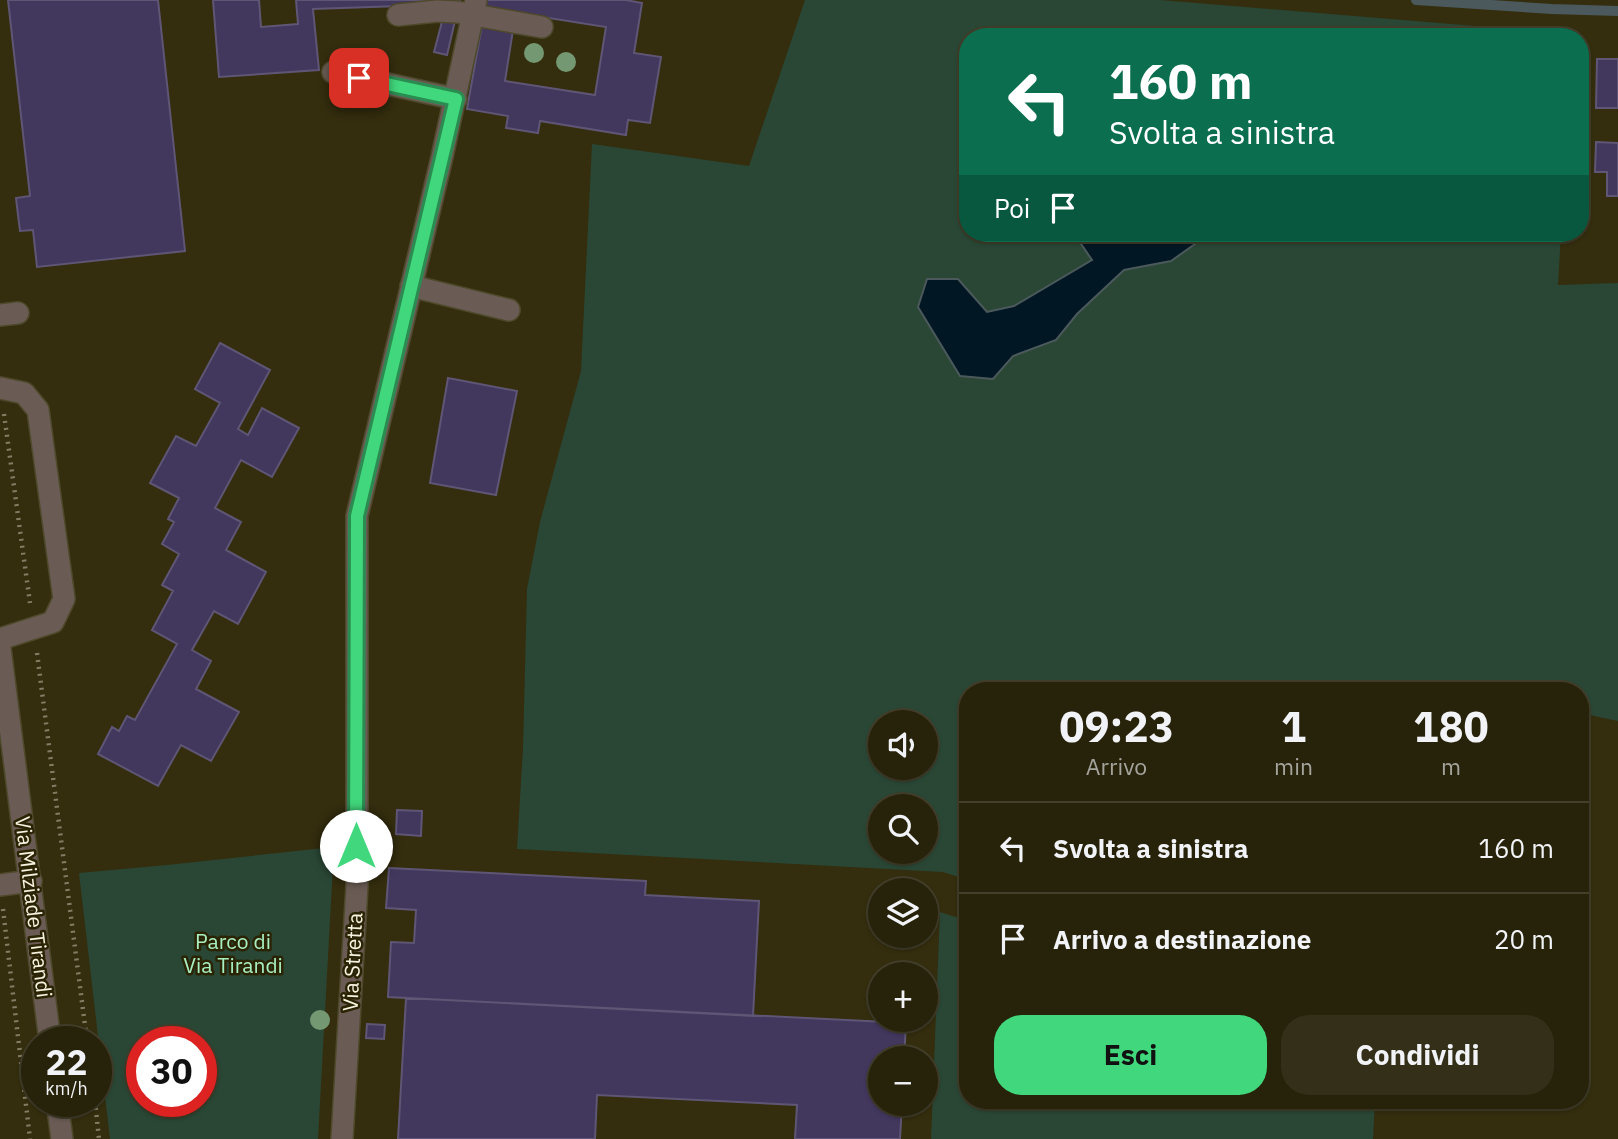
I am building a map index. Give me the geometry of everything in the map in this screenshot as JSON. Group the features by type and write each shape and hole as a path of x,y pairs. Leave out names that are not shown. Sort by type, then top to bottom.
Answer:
{"street":[{"path":"398,15 474,7 542,27"},
{"name":"Via Stretta","path":"342,1139 357,886 357,516 456,99 474,7"},
{"path":"333,72 456,99"},
{"path":"411,286 509,310"},
{"path":"0,388 24,393 37,410 64,599 53,622 0,639"},
{"name":"Via Milziade Tirandi","path":"0,649 48,1026"},
{"path":"1,892 31,881"},
{"path":"59,1117 62,1139"}],"path":[{"path":"0,388 85,1026"},
{"path":"1,892 3,935 30,1139"},
{"path":"96,1117 99,1139"}],"green space":[{"path":"805,0 1160,0 1498,28 959,28 959,242 1080,242 1092,260 1014,306 987,312 958,279 1013,356 1056,340 1077,314 1124,270 1171,261 1198,242 1560,242 1558,285 1618,283 1618,721 1589,715 1589,682 959,682 959,877 943,872 517,849 523,748 527,589 540,522 581,371 592,144 749,166"},
{"name":"Parco di Via Tirandi","path":"334,847 318,1139 110,1139 107,1117 112,1117 112,1026 97,1026 79,873"},
{"path":"940,912 959,918 959,1109 1375,1109 1373,1139 931,1139 932,1116 938,1116 938,1046 935,1046 935,1032 938,1032"}],"water":[{"path":"1080,242 1198,242 1171,261 1124,270 1077,314 1056,340 1013,356 993,379 960,376 918,307 927,279 958,279 987,312 1014,306 1092,260"}],"building":[{"path":"8,0 158,0 185,251 37,267 33,230 20,231 16,198 30,196"},
{"path":"213,0 259,0 261,27 298,24 296,0 460,0 459,4 313,9 319,70 219,77"},
{"path":"487,0 626,0 642,3 634,53 661,57 650,123 628,120 626,135 540,121 538,133 506,128 508,116 467,109 482,25 513,30 505,81 595,95 606,27 485,8"},
{"path":"443,18 455,21 447,55 434,52"},
{"path":"1597,59 1618,59 1618,108 1596,108"},
{"path":"1596,142 1618,143 1618,196 1607,196 1607,172 1595,172"},
{"path":"220,343 270,370 238,429 248,435 262,408 299,428 272,477 241,460 215,508 241,522 226,550 266,572 238,624 214,611 192,650 211,661 196,689 239,712 211,761 181,745 158,786 98,754 112,727 119,731 127,716 135,720 177,644 152,630 173,591 162,585 179,554 162,544 174,522 168,519 179,498 150,483 176,436 196,446 220,403 195,389"},
{"path":"448,378 517,391 496,495 430,483"},
{"path":"397,810 422,811 421,836 396,834"},
{"path":"389,868 646,881 645,895 759,901 753,1016 388,997 391,942 414,943 416,910 386,908"},
{"path":"406,998 868,1021 868,1032 906,1032 905,1046 868,1046 868,1116 901,1116 900,1139 795,1139 797,1105 597,1095 595,1139 398,1139"},
{"path":"367,1024 385,1025 384,1039 366,1038"}],"waterway":[{"path":"1416,0 1618,11"}],"route":[{"path":"356,846 357,516 456,99 359,78"}]}
